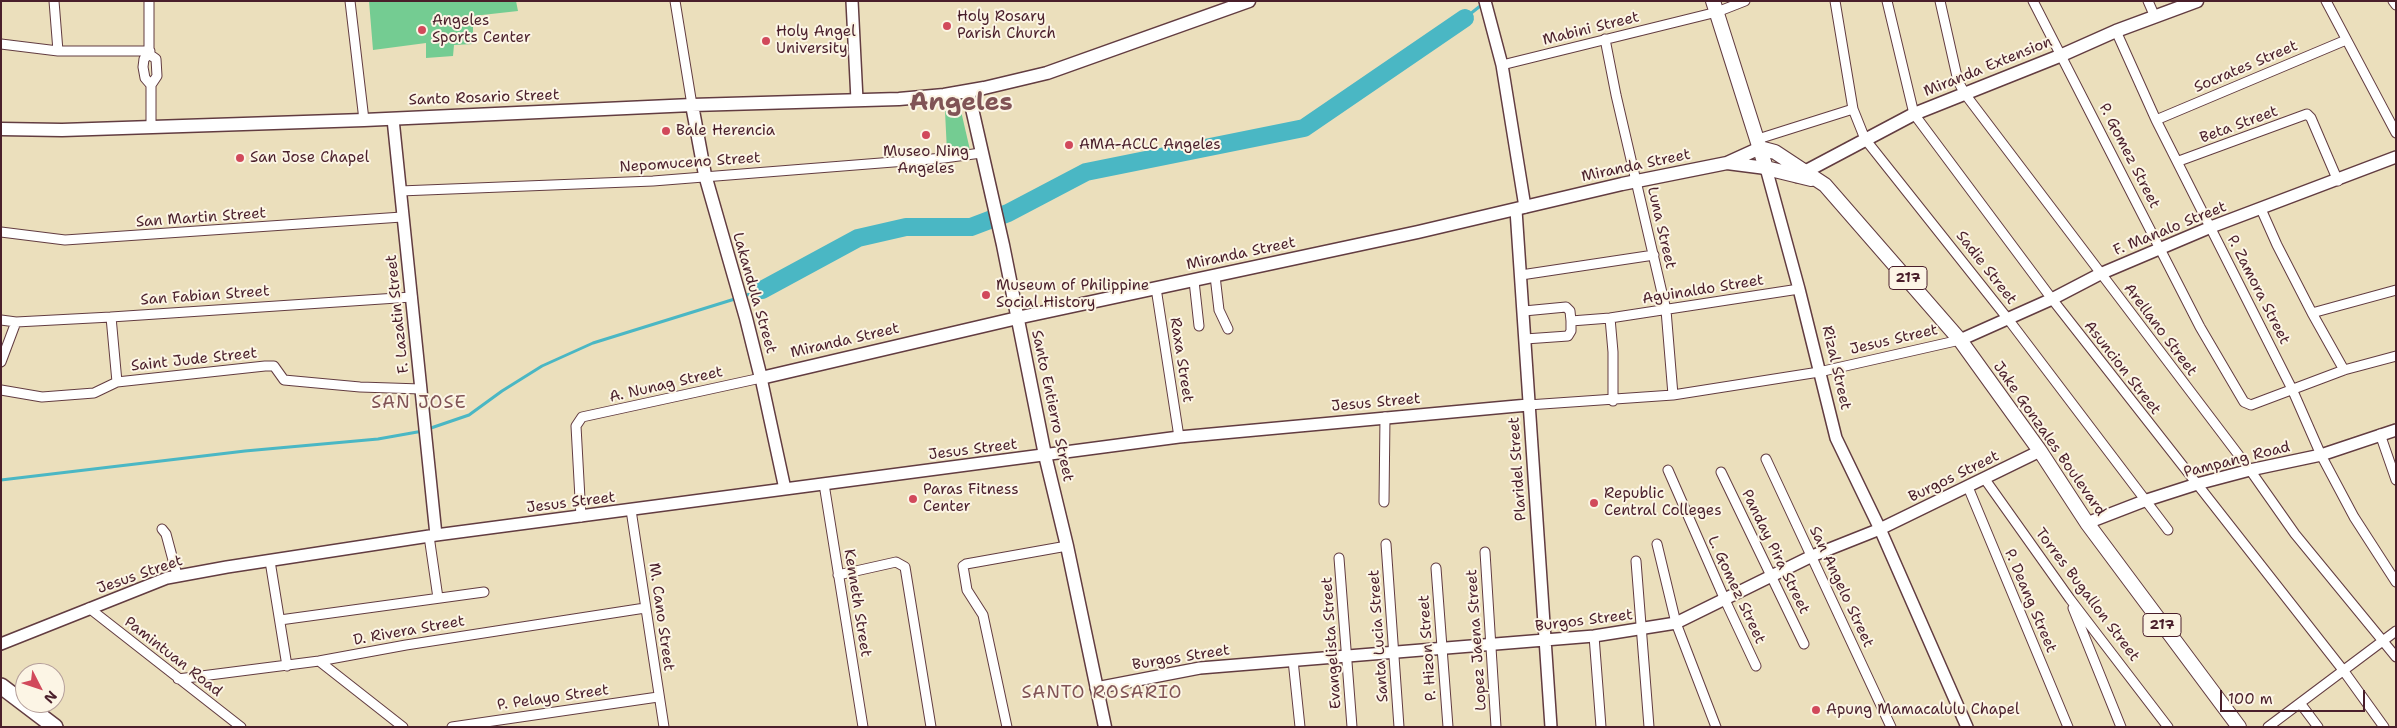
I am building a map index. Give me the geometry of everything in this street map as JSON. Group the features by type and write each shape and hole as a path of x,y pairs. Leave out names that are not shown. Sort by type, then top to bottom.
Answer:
{"highway":[{"path":"1,686 55,727"}],"main road":[{"name":"Santo Rosario Street","path":"1,129 151,127 364,120 692,105 899,99 968,91 1047,73 1249,1"},
{"name":"Miranda Extension","path":"1801,173 1914,114 2062,55 2116,31 2197,1"},
{"name":"Rizal Street","path":"1715,7 1766,168"},
{"name":"Santo Entierro Street","path":"968,91 996,212 1045,455 1067,546 1105,727"},
{"name":"Lakandula Street","path":"692,105 705,175 761,378"},
{"name":"Miranda Street","path":"1728,163 1759,143"},
{"name":"Jake Gonzales Boulevard","path":"1759,143 1775,152 1801,173"},
{"name":"Miranda Street","path":"761,378 1018,318 1194,281 1636,182 1728,163 1766,168"},
{"name":"Jake Gonzales Boulevard","path":"1766,168 1801,173 1819,180 1854,217 1960,340 2040,451 2087,523 2238,727"}],"street":[{"path":"54,1 58,51"},
{"path":"149,1 150,52 156,59 157,76 151,84 151,127"},
{"path":"350,1 364,120"},
{"path":"675,1 692,105"},
{"path":"852,1 857,100"},
{"name":"Mabini Street","path":"1502,65 1605,39 1715,7 1745,1"},
{"name":"Sadie Street","path":"1835,1 1853,109 1865,139 2008,319 2144,501 2168,530"},
{"name":"Asuncion Street","path":"1887,1 1914,114 2052,299 2343,670 2384,727"},
{"name":"Arellano Street","path":"1940,1 1958,81 1965,94 2250,470 2295,534 2396,657"},
{"name":"P. Gomez Street","path":"2033,1 2200,327 2244,402 2251,405 2292,389"},
{"path":"2148,1 2154,17"},
{"path":"2326,1 2396,133"},
{"path":"2393,1 2396,5"},
{"name":"Plaridel Street","path":"1486,4 1502,65 1520,208 1521,275 1528,406 1550,727"},
{"name":"P. Zamora Street","path":"2116,31 2156,120 2179,162 2292,389 2321,455"},
{"name":"Luna Street","path":"1605,39 1666,310 1673,395"},
{"name":"Socrates Street","path":"2156,120 2346,40"},
{"path":"1,44 58,51 150,52"},
{"path":"150,52 144,59 143,67 144,78 151,84"},
{"path":"1759,143 1853,109"},
{"name":"Beta Street","path":"2179,162 2307,114 2311,118 2338,181"},
{"name":"F. Lazatin Street","path":"393,118 402,217 424,408 433,536"},
{"name":"Nepomuceno Street","path":"400,191 653,181 705,175 925,160 981,153"},
{"name":"F. Manalo Street","path":"1960,340 2052,299 2100,274 2211,227 2338,181 2396,157"},
{"name":"Rizal Street","path":"1766,168 1799,289 1836,438 1880,529 1967,727"},
{"path":"2261,209 2280,253 2344,370"},
{"name":"San Martin Street","path":"1,232 65,240 402,217"},
{"path":"1521,275 1654,255"},
{"path":"1215,276 1219,310 1228,329"},
{"path":"1194,281 1200,326"},
{"name":"Raxa Street","path":"1156,288 1178,437"},
{"name":"Aguinaldo Street","path":"1571,321 1610,318 1799,289"},
{"path":"2312,313 2396,290"},
{"name":"San Fabian Street","path":"1,320 16,322 111,317 412,297"},
{"path":"1524,311 1566,307 1570,311 1571,321 1571,331 1568,336 1525,339"},
{"name":"Saint Jude Street","path":"111,317 117,382 274,366 284,380 360,387 421,389"},
{"path":"1610,318 1613,401"},
{"path":"1,362 16,322"},
{"name":"Jesus Street","path":"1,644 89,608 177,576 270,561 433,536 1178,437 1385,417 1673,395 1819,372 1960,340"},
{"path":"2292,389 2344,370 2396,356"},
{"name":"A. Nunag Street","path":"581,517 576,426 582,417 761,378"},
{"name":"Lakandula Street","path":"761,378 785,488"},
{"path":"1,390 42,398 100,392 117,382"},
{"path":"1384,502 1385,417"},
{"name":"Pampang Road","path":"2087,523 2144,501 2197,484 2250,470 2321,455 2396,430"},
{"path":"2380,434 2396,480"},
{"name":"Burgos Street","path":"1096,688 1200,668 1345,655 1441,650 1545,641 1594,636 1676,623 1812,556 1880,529 2040,451"},
{"path":"2321,455 2354,517 2396,582"},
{"name":"San Angelo Street","path":"1766,459 1891,727"},
{"name":"L. Gomez Street","path":"1668,470 1756,666"},
{"name":"Panday Pira Street","path":"1721,472 1804,644"},
{"name":"Torres Bugallon Street","path":"1984,478 2070,599 2168,727"},
{"name":"Kenneth Street","path":"824,484 863,727"},
{"name":"P. Deang Street","path":"1968,487 2068,727"},
{"name":"M. Cano Street","path":"631,510 664,727"},
{"path":"162,530 166,534 177,576"},
{"path":"433,536 438,598"},
{"name":"Santa Lucia Street","path":"1386,544 1399,727"},
{"path":"1657,544 1676,623 1716,727"},
{"path":"1007,727 983,615 967,590 963,566 1067,546"},
{"name":"Lopez Jaena Street","path":"1485,552 1489,583 1496,727"},
{"name":"Evangelista Street","path":"1339,558 1352,727"},
{"path":"270,561 286,666"},
{"path":"1636,561 1648,727"},
{"path":"838,575 896,562 905,566 931,727"},
{"name":"P. Hizon Street","path":"1436,568 1448,727"},
{"path":"280,620 484,592"},
{"path":"2070,599 2121,727"},
{"name":"Pamintuan Road","path":"89,608 241,727"},
{"name":"D. Rivera Street","path":"178,679 320,661 406,645 646,608"},
{"path":"2268,727 2396,631"},
{"path":"1594,636 1601,727"},
{"path":"1293,660 1300,727"},
{"path":"320,661 403,727"},
{"name":"P. Pelayo Street","path":"452,727 658,697"},
{"path":"2300,703 2318,727"}],"green space":[{"name":"Angeles Sports Center","path":"369,1 516,1 518,11 473,16 473,44 454,45 453,56 426,58 426,43 373,50"},
{"path":"945,111 961,111 970,150 947,152"}],"waterway":[{"path":"1465,18 1484,3"},
{"path":"762,290 858,238 906,227 971,227 1008,213 1086,172 1304,128 1465,18"},
{"path":"744,296 762,290"},
{"path":"428,429 469,415 502,391 542,366 593,343 738,298"},
{"path":"1,480 245,451 378,439 423,431"}],"place":[{"name":"Holy Rosary Parish Church","path":"947,26"},
{"name":"Angeles Sports Center","path":"422,30"},
{"name":"Holy Angel University","path":"766,41"},
{"name":"Bale Herencia","path":"666,131"},
{"name":"Museo Ning Angeles","path":"926,135"},
{"name":"AMA-ACLC Angeles","path":"1069,145"},
{"name":"San Jose Chapel","path":"240,158"},
{"name":"Museum of Philippine Social History","path":"986,295"},
{"name":"Paras Fitness Center","path":"913,499"},
{"name":"Republic Central Colleges","path":"1594,503"},
{"name":"Apung Mamacalulu Chapel","path":"1816,710"}],"district":[{"name":"Angeles","path":"961,103"},
{"name":"SAN JOSE","path":"419,403"},
{"name":"SANTO ROSARIO","path":"1102,693"}]}
